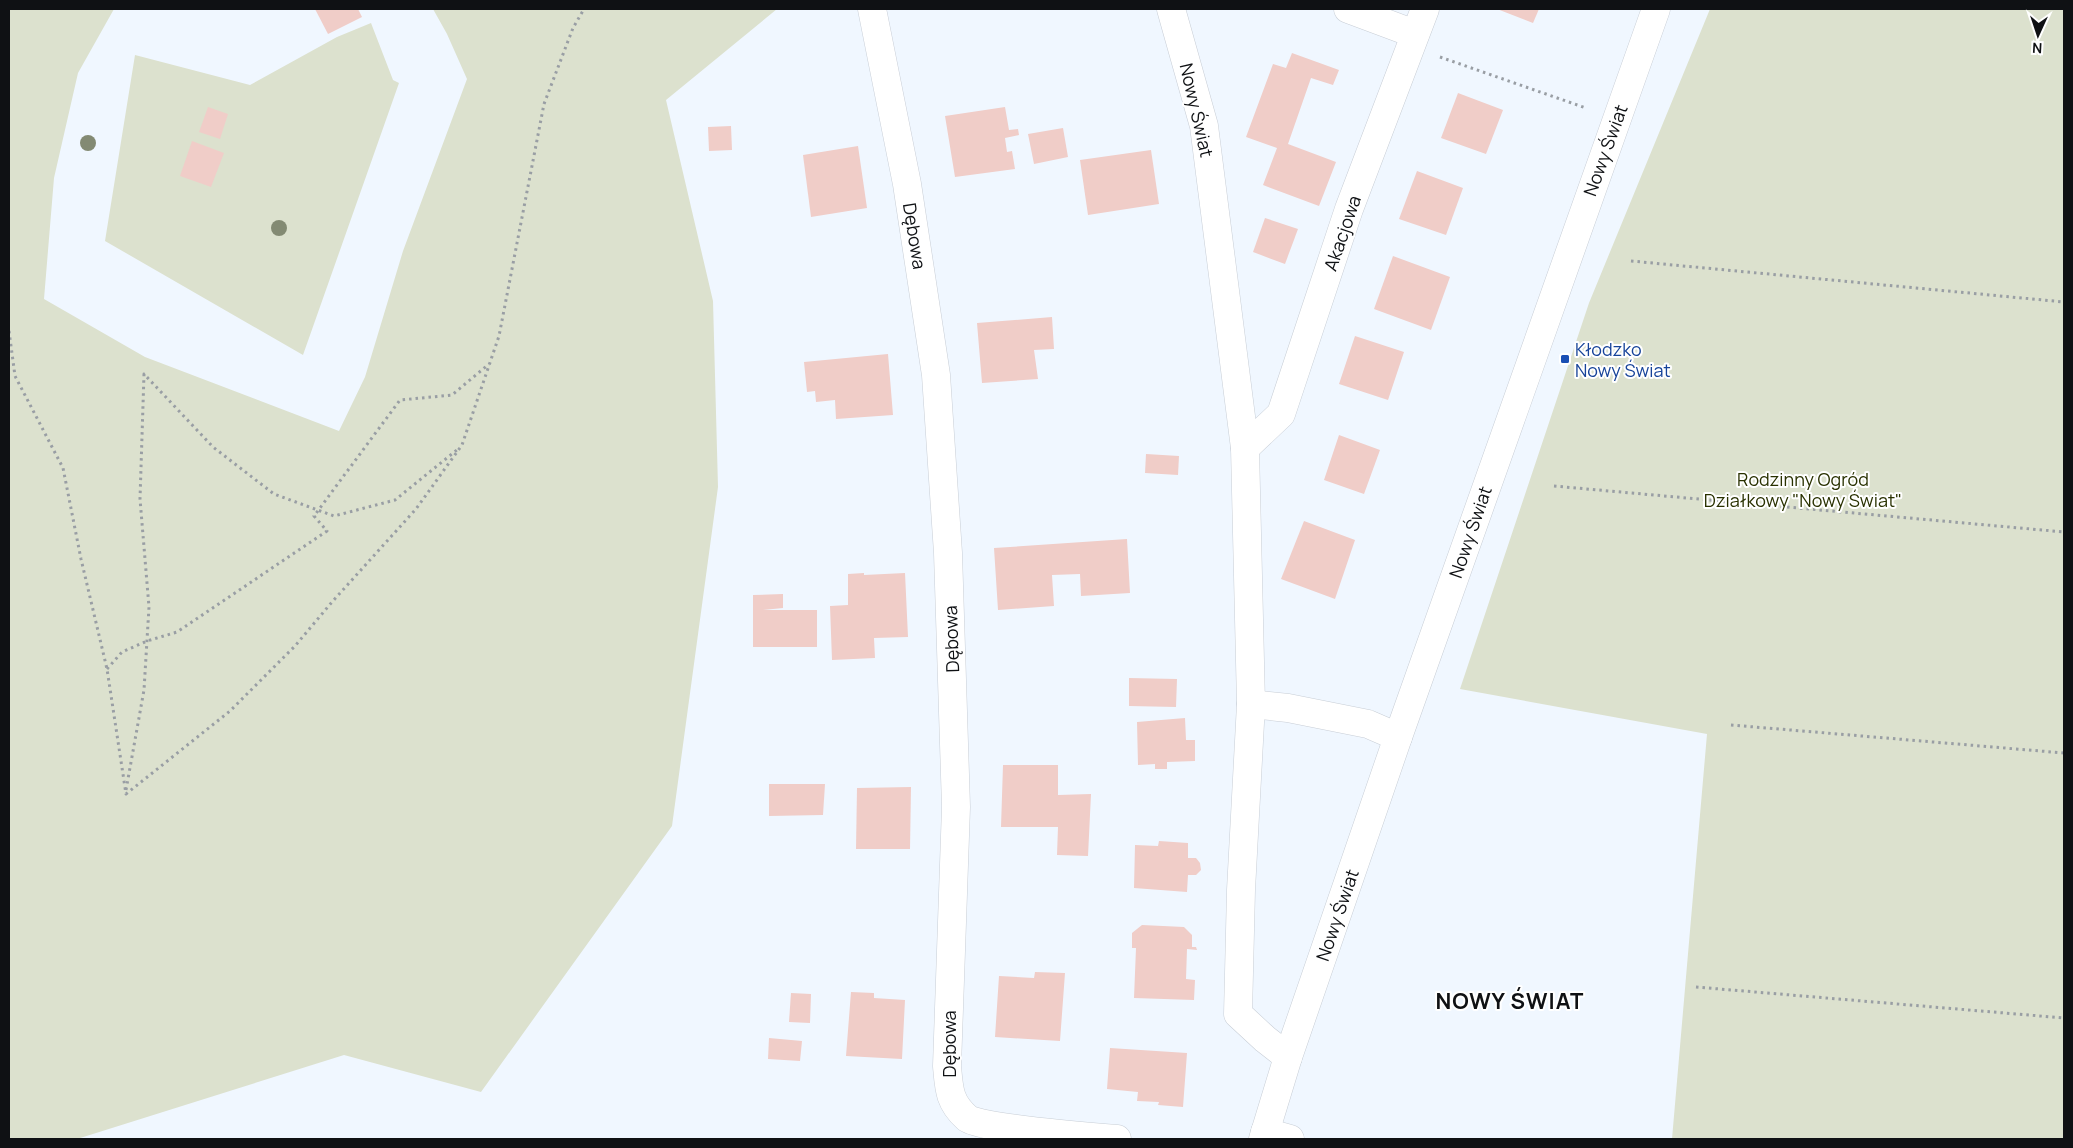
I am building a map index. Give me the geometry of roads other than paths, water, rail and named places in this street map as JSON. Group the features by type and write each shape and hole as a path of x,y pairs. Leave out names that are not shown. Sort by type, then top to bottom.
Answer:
{"street":[{"name":"Dębowa","path":"872,9 907,184 936,375 948,553 956,807 947,1066 950,1096 968,1119 993,1126 1117,1139"},
{"name":"Nowy Świat","path":"1171,9 1204,126 1245,448 1251,704 1241,890 1238,1014 1288,1057"},
{"path":"1348,9 1413,40"},
{"name":"Akacjowa","path":"1245,448 1281,414 1349,209 1425,9"},
{"name":"Nowy Świat","path":"1273,1137 1288,1057 1398,737 1656,9"},
{"path":"1251,704 1288,708 1368,724 1398,737"}],"place":[{"name":"Kłodzko Nowy Świat","path":"1565,359"}],"district":[{"name":"NOWY ŚWIAT","path":"1510,1001"}],"park label":[{"name":"Rodzinny Ogród Działkowy \"Nowy Świat\"","path":"1803,489"}]}
